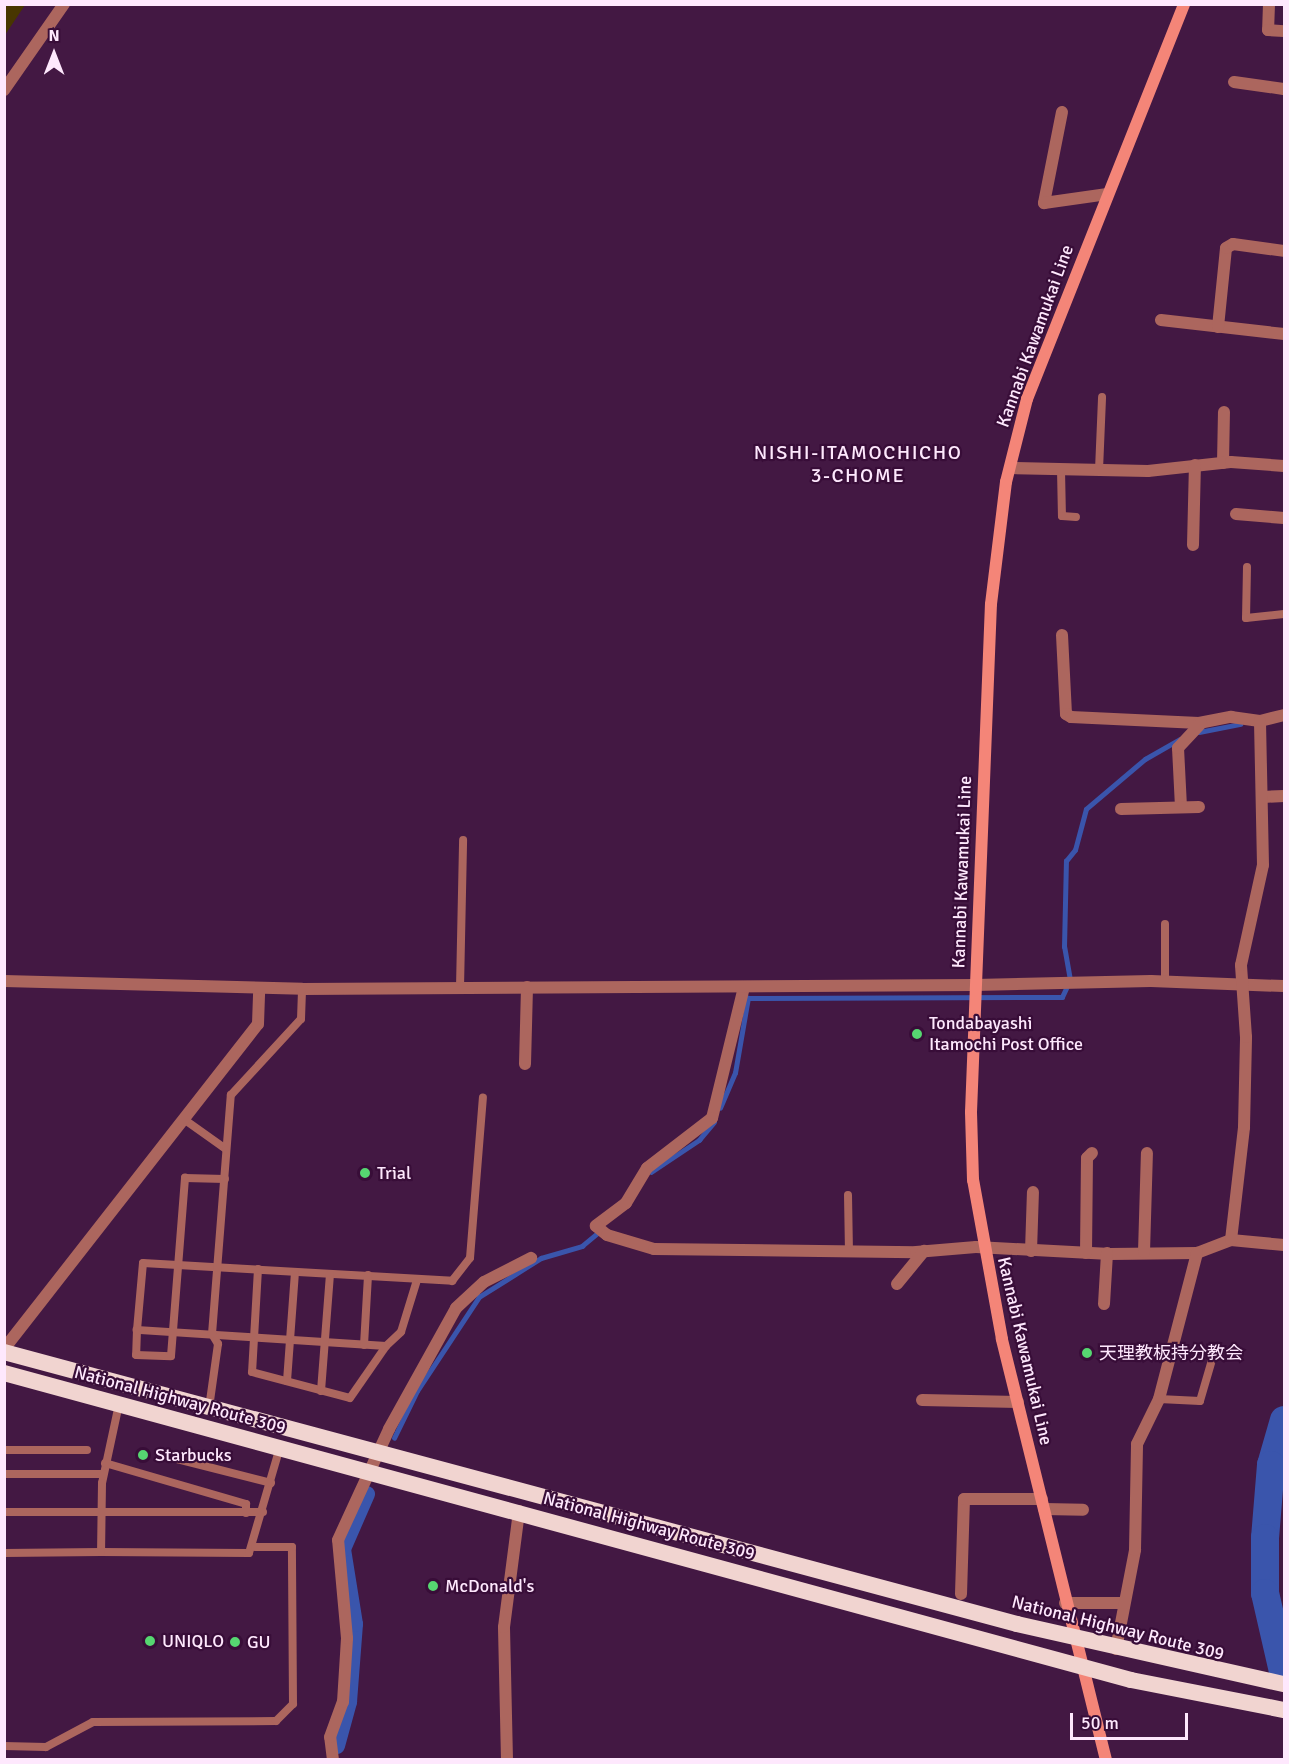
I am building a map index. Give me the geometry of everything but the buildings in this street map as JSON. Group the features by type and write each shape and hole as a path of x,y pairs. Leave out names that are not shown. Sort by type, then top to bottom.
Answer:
{"highway":[{"name":"National Highway Route 309","path":"4,1351 209,1408 1075,1638 1209,1671 1284,1684"},
{"name":"National Highway Route 309","path":"4,1373 1082,1664 1210,1695 1284,1710"}],"main road":[{"name":"Kannabi Kawamukai Line","path":"1106,1760 1065,1603 983,1248 970,1145 993,563 1010,468 1034,377 1184,4"}],"street":[{"path":"4,90 64,4"},
{"path":"1269,4 1268,30 1284,31"},
{"path":"1234,82 1284,89"},
{"path":"1062,112 1044,203 1107,194"},
{"path":"1218,327 1226,248 1233,244 1284,251"},
{"path":"1161,320 1284,334"},
{"path":"1223,463 1224,412"},
{"path":"1010,468 1099,470 1223,463 1284,466"},
{"path":"1193,545 1195,465"},
{"path":"1236,514 1284,518"},
{"path":"1062,635 1066,714 1071,717 1201,723 1231,717 1260,723 1284,724"},
{"path":"1260,723 1284,714"},
{"path":"1181,807 1178,748 1201,723"},
{"path":"1231,1240 1244,1127 1242,987 1244,934 1263,866 1260,723"},
{"path":"1263,797 1284,796"},
{"path":"1121,809 1199,807"},
{"path":"4,981 302,989 975,986 1165,981 1242,987 1284,986"},
{"path":"525,1064 527,987"},
{"path":"744,987 712,1118 647,1168 626,1203 596,1226 620,1242 654,1249 924,1251 983,1248 1086,1253 1197,1252 1231,1240 1284,1245"},
{"path":"4,1351 258,1024 259,988"},
{"path":"1086,1253 1087,1158 1092,1153"},
{"path":"1144,1252 1147,1153"},
{"path":"1030,1251 1033,1192"},
{"path":"897,1284 924,1251"},
{"path":"1116,1648 1135,1550 1137,1444 1159,1399 1197,1252"},
{"path":"1104,1304 1107,1253"},
{"path":"333,1760 330,1737 343,1702 347,1638 336,1549 363,1470 372,1450 456,1308 484,1282 531,1258"},
{"path":"922,1400 1018,1402"},
{"path":"961,1594 964,1498 1043,1504 1083,1510"},
{"path":"507,1760 504,1627 519,1511"},
{"path":"1065,1603 1123,1603"}],"lane":[{"path":"1099,470 1102,397"},
{"path":"1062,470 1062,516 1076,517"},
{"path":"1247,567 1246,618 1284,614"},
{"path":"460,988 463,840"},
{"path":"1165,924 1165,981"},
{"path":"209,1408 218,1344 212,1334 231,1095 240,1079 301,1019 302,989"},
{"path":"225,1179 185,1178 177,1265 171,1356 136,1355 143,1263 177,1265 258,1269 330,1274 368,1275 452,1281 470,1258 483,1098"},
{"path":"185,1120 226,1149"},
{"path":"848,1195 849,1250"},
{"path":"258,1269 252,1372 350,1398 386,1346 401,1332 417,1280"},
{"path":"286,1381 295,1272"},
{"path":"321,1391 330,1274"},
{"path":"364,1345 368,1275"},
{"path":"137,1330 386,1346"},
{"path":"1159,1399 1200,1401 1212,1360"},
{"path":"101,1552 103,1474 119,1404"},
{"path":"4,1553 249,1553 255,1548 280,1447"},
{"path":"4,1450 87,1450"},
{"path":"177,1459 272,1479"},
{"path":"105,1463 246,1504 246,1513"},
{"path":"4,1474 103,1474"},
{"path":"4,1512 101,1515 263,1512"},
{"path":"4,1746 46,1747 93,1722 276,1721 293,1704 292,1547 255,1548"}],"shaded area":[{"path":"4,5 25,5 5,35"}],"waterway":[{"path":"1199,732 1240,724"},
{"path":"720,1108 735,1073 748,998 1062,997 1070,980 1064,947 1066,861 1075,850 1086,809 1145,759 1180,739"},
{"path":"651,1172 699,1140 714,1122"},
{"path":"394,1438 417,1391 479,1297 541,1258 582,1246 601,1230"},
{"path":"1284,1420 1271,1465 1265,1538 1265,1593 1284,1676"},
{"path":"337,1746 349,1702 355,1624 343,1549 367,1494"}],"place":[{"name":"Tondabayashi Itamochi Post Office","path":"917,1034"},
{"name":"Trial","path":"365,1173"},
{"name":"天理教板持分教会","path":"1087,1353"},
{"name":"Starbucks","path":"143,1455"},
{"name":"McDonald's","path":"433,1586"},
{"name":"UNIQLO","path":"150,1641"},
{"name":"GU","path":"235,1642"}],"district":[{"name":"NISHI-ITAMOCHICHO 3-CHOME","path":"858,464"}]}
